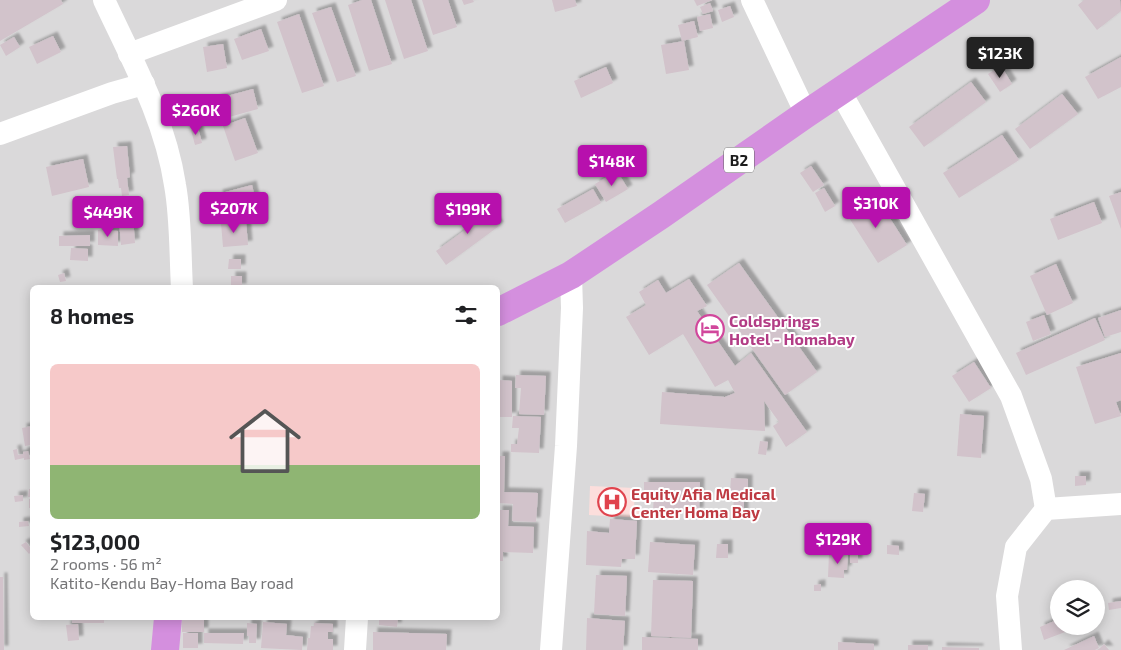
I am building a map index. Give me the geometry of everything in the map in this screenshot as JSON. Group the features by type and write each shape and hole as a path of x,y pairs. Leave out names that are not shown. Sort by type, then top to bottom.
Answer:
{"highway":[{"name":"B2","path":"500,311 571,274 661,215 806,114 976,0"},
{"path":"165,650 168,620"}],"street":[{"path":"104,0 144,84 156,112 163,137 175,184 182,285"},
{"path":"129,54 276,0"},
{"path":"752,0 806,114"},
{"path":"0,134 144,84"},
{"path":"840,91 1011,396 1041,479 1046,509 1016,547 1007,596 1011,650"},
{"path":"551,650 566,446 572,308 571,274"},
{"path":"1046,509 1121,504"},
{"path":"355,650 357,620"}],"shaded area":[{"path":"0,0 1121,0 1121,650 0,650"},
{"name":"Equity Afia Medical Center Homa Bay","path":"590,486 635,488 634,509 643,509 642,518 589,515"}],"building":[{"path":"0,0 61,0 63,4 0,41"},
{"path":"362,0 371,0 392,64 369,71 348,5"},
{"path":"385,0 411,0 428,51 404,59"},
{"path":"422,0 448,0 457,27 433,35"},
{"path":"462,0 473,0 474,2 464,5"},
{"path":"552,0 575,0 577,6 555,12"},
{"path":"694,0 712,0 697,6"},
{"path":"1084,0 1120,0 1121,11 1097,30 1078,5"},
{"path":"710,3 713,11 703,14 700,7"},
{"path":"730,6 734,17 722,22 718,10"},
{"path":"331,7 356,76 337,82 312,13"},
{"path":"299,14 324,86 302,93 277,22"},
{"path":"710,14 713,28 700,31 697,17"},
{"path":"694,21 698,37 682,41 678,25"},
{"path":"261,29 269,51 242,60 234,39"},
{"path":"53,36 61,52 37,64 29,47"},
{"path":"14,37 20,47 6,56 0,45"},
{"path":"684,41 689,70 666,74 661,45"},
{"path":"223,44 227,68 207,72 203,47"},
{"path":"1121,57 1121,87 1098,99 1085,77"},
{"path":"1001,66 1012,84 1000,92 988,74"},
{"path":"606,67 613,83 581,98 574,81"},
{"path":"971,82 986,102 924,147 909,127"},
{"path":"253,89 258,109 222,119 216,99"},
{"path":"1062,94 1078,114 1030,149 1015,129"},
{"path":"245,118 258,153 235,161 223,126"},
{"path":"198,128 202,143 195,145 191,130"},
{"path":"1002,135 1019,160 959,198 943,173"},
{"path":"127,146 130,177 127,178 129,195 122,196 117,179 113,147"},
{"path":"83,159 89,187 52,196 46,167"},
{"path":"811,166 824,185 813,192 800,173"},
{"path":"617,171 628,189 606,202 595,184"},
{"path":"252,185 259,216 241,221 239,211 223,215 218,194"},
{"path":"824,188 835,206 825,212 815,193"},
{"path":"593,189 601,203 565,223 557,209"},
{"path":"1121,192 1121,229 1109,196"},
{"path":"875,195 907,245 878,263 846,213"},
{"path":"1094,202 1102,223 1058,240 1050,219"},
{"path":"132,205 135,243 121,245 118,207"},
{"path":"470,210 477,219 488,211 499,226 446,265 436,251 465,230 458,219"},
{"path":"246,221 248,245 223,247 221,223"},
{"path":"98,230 118,231 118,246 98,245"},
{"path":"90,235 90,246 59,246 59,236"},
{"path":"71,248 88,249 88,261 70,260"},
{"path":"229,259 241,259 241,269 228,269"},
{"path":"739,263 817,372 785,395 707,285"},
{"path":"1056,264 1073,303 1047,315 1030,276"},
{"path":"64,273 66,281 60,282 58,275"},
{"path":"231,276 242,276 242,285 231,285"},
{"path":"689,279 707,306 697,311 735,366 751,353 807,432 786,447 773,426 779,422 764,401 765,431 660,424 662,392 725,397 735,393 728,380 715,387 683,334 649,355 626,317 646,305 639,292 658,280 666,293"},
{"path":"1121,310 1121,332 1105,337 1098,318"},
{"path":"1044,315 1051,334 1033,341 1026,322"},
{"path":"1095,318 1105,340 1026,375 1016,353"},
{"path":"1121,353 1121,400 1116,402 1121,416 1095,424 1076,367"},
{"path":"974,362 991,388 969,402 952,376"},
{"path":"516,375 546,376 544,415 519,414 521,388 515,388"},
{"path":"500,380 512,381 512,417 500,417"},
{"path":"960,414 984,416 981,458 957,456"},
{"path":"513,416 541,417 539,453 511,452 511,444 517,444 519,428 512,428"},
{"path":"30,426 30,445 25,446 22,428"},
{"path":"760,441 768,442 766,455 758,454"},
{"path":"17,449 18,455 28,451 30,459 15,460 13,450"},
{"path":"500,456 505,456 504,492 538,493 536,522 512,521 513,504 500,503"},
{"path":"1075,476 1086,476 1086,485 1075,486"},
{"path":"731,478 748,479 748,493 744,493 744,514 733,514 734,493 730,492"},
{"path":"644,482 700,482 699,512 653,512 654,493 644,493"},
{"path":"914,493 925,494 923,512 912,511"},
{"path":"23,495 23,501 15,502 14,496"},
{"path":"500,510 509,510 508,526 534,527 533,553 503,552 503,561 500,561"},
{"path":"610,519 637,521 635,559 622,559 621,567 586,565 587,531 609,533"},
{"path":"28,521 29,526 19,527 19,522"},
{"path":"26,542 30,547 29,554 21,545"},
{"path":"650,542 695,545 693,575 648,572"},
{"path":"717,544 728,544 728,558 716,558"},
{"path":"887,545 899,546 899,555 887,554"},
{"path":"850,552 858,552 858,563 850,563"},
{"path":"829,553 848,554 847,570 844,570 844,578 828,577"},
{"path":"596,575 627,576 625,616 594,614"},
{"path":"0,577 3,577 4,650 0,650"},
{"path":"653,580 693,581 691,638 651,636"},
{"path":"821,584 821,591 814,591 814,585"},
{"path":"1121,601 1121,608 1109,610 1108,603"},
{"path":"587,618 625,621 623,650 586,650"},
{"path":"72,620 104,620 104,623 72,623"},
{"path":"182,620 204,620 204,632 182,632"},
{"path":"379,620 398,620 397,627 379,625"},
{"path":"263,622 287,624 286,635 303,637 302,650 261,648"},
{"path":"247,623 257,624 256,643 249,643"},
{"path":"314,623 333,624 333,632 328,632 328,639 333,639 333,650 307,650 311,626 314,626"},
{"path":"1050,623 1050,635 1057,635 1044,640 1040,627"},
{"path":"78,624 79,640 68,641 66,625"},
{"path":"373,632 447,634 446,650 373,650"},
{"path":"183,633 198,633 198,648 183,648"},
{"path":"204,633 244,633 243,644 204,643"},
{"path":"1094,636 1099,648 1095,650 1064,650"},
{"path":"642,637 698,639 698,650 642,650"},
{"path":"838,642 874,644 874,650 838,650"},
{"path":"1104,644 1109,650 1097,650 1100,648"},
{"path":"908,645 928,645 928,650 908,650"},
{"path":"942,647 979,648 979,650 942,650"}],"place":[{"name":"Coldsprings Hotel - Homabay","path":"710,329"},
{"name":"Equity Afia Medical Center Homa Bay","path":"612,502"}]}
